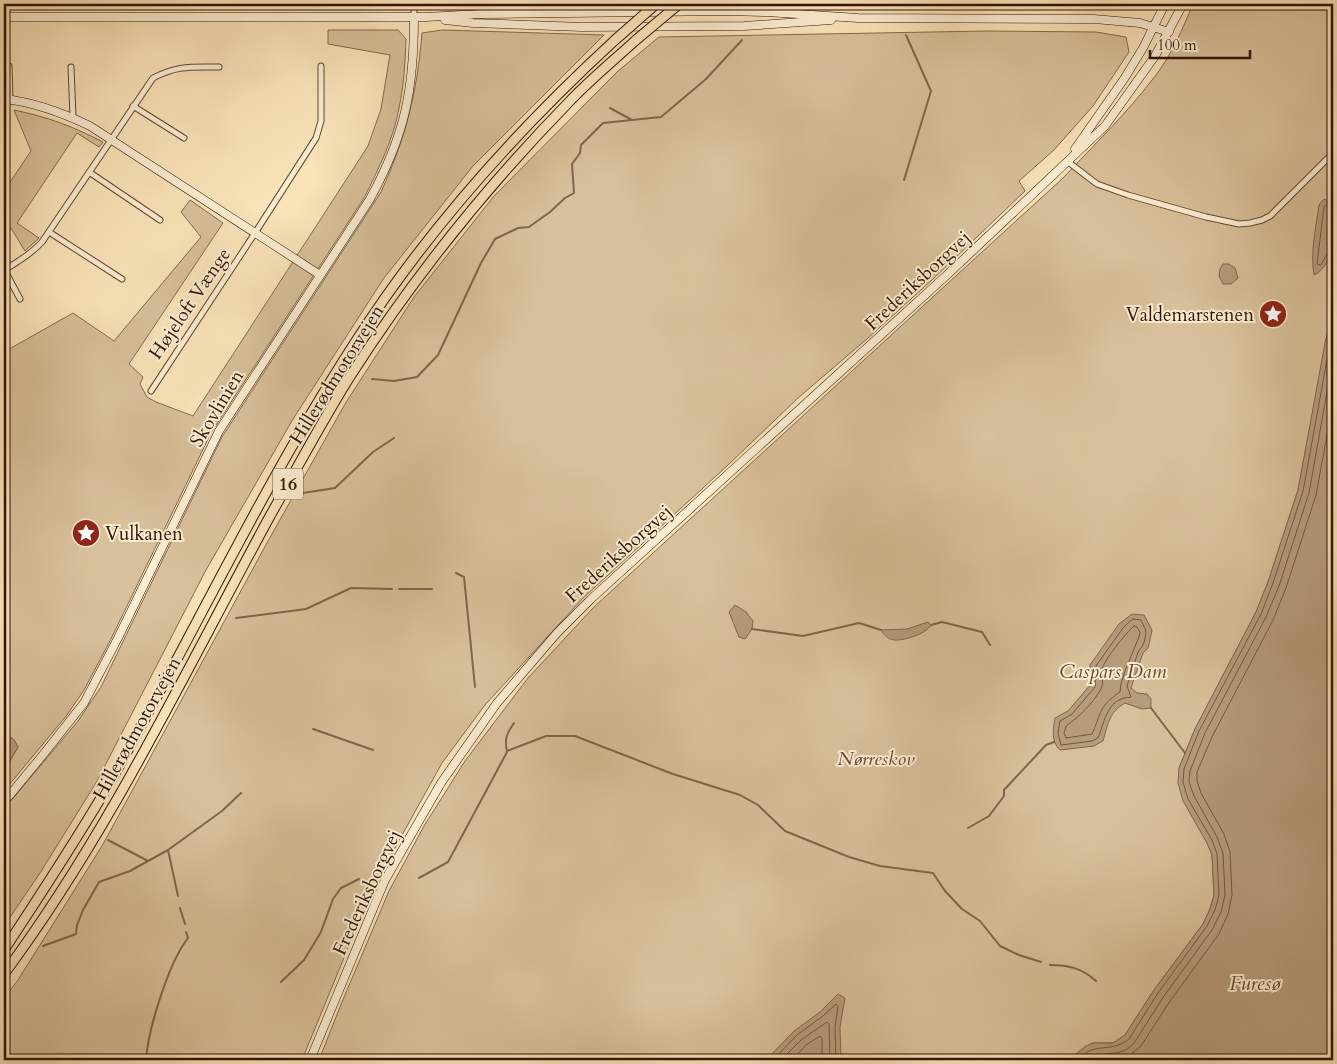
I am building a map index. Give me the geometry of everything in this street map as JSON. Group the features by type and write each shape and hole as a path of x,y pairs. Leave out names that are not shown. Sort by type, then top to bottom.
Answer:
{"highway":[{"name":"Hillerødmotorvejen","path":"4,950 62,863 105,790 299,435 357,340 431,236 475,183 554,97 656,4"},
{"name":"Hillerødmotorvejen","path":"4,974 74,871 117,797 312,440 386,322 446,239 491,186 571,100 678,4"}],"street":[{"path":"414,4 414,17"},
{"name":"Frederiksborgvej","path":"1067,161 1124,79 1166,4"},
{"name":"Frederiksborgvej","path":"310,1060 385,880 441,783 503,696 557,633 591,599 948,274 1105,126 1143,75 1169,32 1183,4"},
{"path":"4,17 426,17 480,14 726,11 858,18 1094,19 1140,23 1169,32"},
{"name":"Skovlinien","path":"4,802 84,703 118,638 219,430 370,199 388,165 409,97 413,67 414,17"},
{"path":"426,17 473,23 582,27 744,26 858,18"},
{"path":"9,66 7,99 48,108 73,117 112,139 320,275"},
{"name":"Højeloft Vænge","path":"151,391 316,138 321,121 321,66"},
{"path":"71,67 73,117"},
{"path":"20,299 4,269 36,250 153,78 167,71 183,67 219,67"},
{"path":"133,106 184,138"},
{"path":"1067,161 1097,184 1128,195 1206,217 1239,224 1256,222 1270,216 1333,153"},
{"path":"89,172 160,220"},
{"path":"49,232 122,279"}],"green space":[{"path":"737,4 1151,4 1141,9 789,7"},
{"name":"Nørreskov","path":"1193,4 1333,4 1333,307 1298,490 1268,582 1256,612 1195,729 1179,768 1212,855 1214,895 1210,909 1203,924 1154,990 1125,1035 1113,1043 1093,1043 1077,1053 1073,1060 319,1060 389,891 424,826 465,761 528,678 594,607 1063,178 1123,115 1162,67"},
{"path":"328,30 398,30 406,39 401,99 397,119 385,154 364,198 211,433 109,643 84,690 67,715 4,791 4,771 18,747 14,740 4,733 4,352 73,313 114,341 201,237 181,212 190,200 223,223 129,364 143,377 140,384 147,397 193,416 368,146 381,109 390,55 328,44"},
{"path":"442,30 604,35 473,166 384,278 293,419 206,570 96,783 40,873 4,926 4,809 78,721 101,687 222,437 381,192 404,133 409,114 417,75 422,33"},
{"path":"986,31 1096,32 1126,37 1129,52 1093,106 1054,150 1019,181 1025,191 933,279 798,398 583,598 485,705 442,763 391,855 364,909 302,1060 4,1060 4,998 18,980 102,846 345,404 414,297 494,196 618,71 659,37"},
{"path":"14,110 60,123 103,142 99,147 77,133 17,223 39,238 25,251 11,228 4,232 4,191 31,151"}],"water":[{"path":"1324,199 1333,203 1332,244 1327,262 1314,275 1314,240 1319,205"},
{"path":"1223,264 1229,264 1235,268 1238,278 1231,284 1223,284 1219,276"},
{"name":"Furesø","path":"1333,307 1333,1060 1073,1060 1077,1053 1086,1046 1093,1043 1113,1043 1125,1035 1154,990 1203,924 1210,909 1214,895 1212,855 1183,801 1178,783 1179,768 1195,729 1256,612 1268,582 1298,490"},
{"path":"735,605 746,612 753,621 752,629 745,639 739,637 729,612"},
{"name":"Caspars Dam","path":"1132,614 1144,615 1152,630 1148,648 1143,653 1131,688 1137,693 1147,694 1151,699 1151,708 1142,709 1125,703 1112,714 1103,741 1094,746 1060,750 1054,739 1055,718 1068,711 1091,684 1090,665 1119,624"},
{"path":"928,622 931,625 925,631 903,639 890,639 881,630 907,629"},
{"path":"4,733 14,740 18,747 4,771"},
{"path":"838,994 845,998 840,1027 841,1060 766,1060 794,1031 820,1012"}],"waterway":[{"path":"904,180 931,91 906,35"},
{"path":"372,379 394,381 417,377 438,355 481,263 495,239 518,228 529,227 574,193 572,164 580,153 581,145 603,123 661,117 706,79 742,40"},
{"path":"610,108 632,120"},
{"path":"303,493 335,488 373,452 394,438"},
{"path":"456,573 464,577 475,687"},
{"path":"236,618 306,609 351,588 392,589"},
{"path":"399,589 432,589"},
{"path":"931,625 942,622 982,632 990,645"},
{"path":"752,629 803,636 859,623 881,630"},
{"path":"1151,708 1185,753"},
{"path":"514,723 507,736 507,751 546,736 575,736 673,774 740,795 758,805 785,831 849,857 880,866 933,873 945,891 962,909 980,921 1000,946 1041,962"},
{"path":"313,729 373,750"},
{"path":"968,828 989,816 1004,796 1004,790 1046,745 1054,742"},
{"path":"419,878 448,862 507,752"},
{"path":"43,946 76,934 77,925 83,910 99,882 130,871 168,850 222,811 241,793"},
{"path":"108,840 148,861"},
{"path":"168,850 178,896"},
{"path":"281,982 304,960 321,932 333,899 341,888 359,879"},
{"path":"180,908 185,924"},
{"path":"146,1060 155,1014 167,979 188,938 186,932"},
{"path":"1050,965 1074,968 1096,981"}],"place":[{"name":"Valdemarstenen","path":"1273,314"},
{"name":"Vulkanen","path":"86,533"}]}
